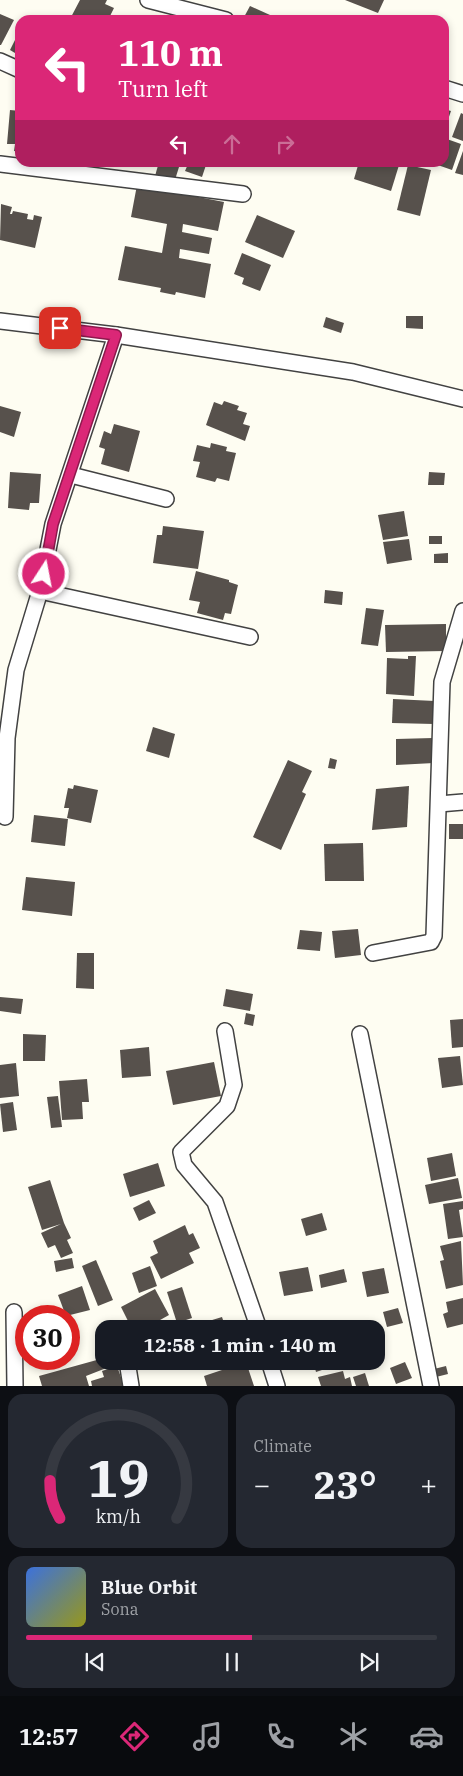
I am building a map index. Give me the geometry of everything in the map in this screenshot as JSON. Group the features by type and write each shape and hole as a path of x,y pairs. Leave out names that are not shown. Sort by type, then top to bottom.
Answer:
{"street":[{"path":"148,0 206,15"},
{"path":"0,62 15,68"},
{"path":"449,90 463,94"},
{"path":"0,164 15,166"},
{"path":"24,167 243,194"},
{"path":"1,325 116,335 353,372 463,399"},
{"path":"5,817 7,738 16,670 40,591 53,524 71,475 116,335"},
{"path":"71,475 166,499"},
{"path":"40,591 250,637"},
{"path":"374,953 431,942 434,936 442,682 463,611"},
{"path":"439,804 463,802"},
{"path":"225,1031 234,1084 227,1106 181,1152 184,1165 215,1202 256,1320"},
{"path":"360,1034 431,1386"},
{"path":"14,1312 15,1386"},
{"path":"128,1370 131,1386"},
{"path":"272,1370 277,1386"}],"building":[{"path":"80,0 107,0 105,4 114,8 110,15 72,15"},
{"path":"345,0 384,0 378,13"},
{"path":"250,6 270,15 245,15"},
{"path":"0,14 14,20 1,45 0,45"},
{"path":"15,40 15,53 10,50"},
{"path":"10,110 15,110 15,144 7,144"},
{"path":"461,113 463,114 463,141 452,137"},
{"path":"449,140 461,144 452,170 443,167 449,167"},
{"path":"463,151 463,175 455,173"},
{"path":"158,167 179,167 174,183 155,176"},
{"path":"187,167 205,167 202,177 185,171"},
{"path":"358,167 398,167 391,191 354,179"},
{"path":"408,167 431,170 420,216 397,210"},
{"path":"137,185 224,202 218,231 183,224 182,232 212,238 209,254 180,249 179,258 211,264 205,298 176,292 175,295 160,292 161,288 118,280 125,246 162,253 167,224 131,217"},
{"path":"1,204 12,207 10,214 13,211 28,214 27,219 33,220 34,215 42,217 35,248 0,240"},
{"path":"257,215 295,231 283,258 245,242"},
{"path":"242,253 271,265 260,291 242,284 244,278 234,274"},
{"path":"406,316 423,316 423,329 406,328"},
{"path":"326,317 344,323 341,333 323,327"},
{"path":"224,401 239,406 237,410 247,413 243,424 250,426 245,441 206,425 214,402 222,405"},
{"path":"0,406 21,412 14,437 0,432"},
{"path":"114,424 140,431 129,472 101,464 105,449 99,447 104,431 111,434"},
{"path":"211,443 227,447 226,451 236,453 229,481 217,478 215,482 196,477 200,462 193,461 197,445 210,448"},
{"path":"10,472 41,474 39,503 30,503 29,510 8,508"},
{"path":"429,472 445,473 444,485 428,485"},
{"path":"404,511 408,536 383,540 378,515"},
{"path":"163,526 204,531 198,569 153,563 157,535 162,535"},
{"path":"429,536 442,536 442,544 429,544"},
{"path":"409,539 412,560 387,564 383,542"},
{"path":"448,553 448,563 434,563 434,554"},
{"path":"196,571 229,580 229,582 238,585 231,614 225,613 223,620 197,613 200,602 189,600"},
{"path":"325,590 343,592 342,605 324,603"},
{"path":"366,608 384,610 378,646 361,644"},
{"path":"446,624 446,651 386,652 385,625"},
{"path":"408,656 416,656 414,696 386,694 387,658 408,659"},
{"path":"393,699 435,701 434,724 392,723"},
{"path":"153,727 175,734 169,758 146,751"},
{"path":"433,738 434,763 396,765 396,739"},
{"path":"330,758 337,760 335,769 328,768"},
{"path":"288,760 312,771 302,792 306,794 281,850 253,837"},
{"path":"74,785 98,790 91,823 67,818 69,808 64,808 68,788 73,789"},
{"path":"409,786 407,827 372,830 376,789"},
{"path":"34,815 68,819 65,846 31,842"},
{"path":"449,824 463,824 463,839 449,839"},
{"path":"363,843 364,881 325,881 324,844"},
{"path":"26,877 75,882 72,916 22,910"},
{"path":"358,929 361,955 335,958 332,931"},
{"path":"300,930 322,932 320,951 297,949"},
{"path":"77,953 94,953 94,989 76,988"},
{"path":"226,989 253,994 250,1011 223,1006"},
{"path":"0,997 23,999 21,1014 0,1011"},
{"path":"246,1013 255,1015 253,1026 244,1024"},
{"path":"463,1019 463,1047 452,1048 450,1020"},
{"path":"23,1034 46,1035 45,1061 23,1061"},
{"path":"149,1047 151,1076 122,1078 120,1050"},
{"path":"460,1056 463,1085 442,1088 438,1058"},
{"path":"214,1062 221,1096 173,1105 166,1071"},
{"path":"16,1063 19,1096 0,1098 0,1065"},
{"path":"87,1079 89,1102 82,1102 83,1119 62,1120 59,1081"},
{"path":"58,1096 62,1127 51,1128 47,1097"},
{"path":"13,1102 17,1130 3,1132 0,1104"},
{"path":"452,1153 456,1176 431,1181 427,1158"},
{"path":"158,1163 165,1186 130,1197 123,1174"},
{"path":"458,1178 462,1198 429,1204 425,1185"},
{"path":"50,1180 71,1238 67,1240 73,1253 61,1258 55,1245 48,1248 41,1233 61,1224 42,1230 28,1187"},
{"path":"149,1200 156,1213 139,1221 133,1208"},
{"path":"463,1201 463,1209 459,1210 463,1237 448,1239 443,1204"},
{"path":"322,1213 327,1230 306,1236 301,1219"},
{"path":"185,1225 189,1235 193,1233 200,1248 189,1253 194,1263 161,1279 150,1257 158,1253 153,1241"},
{"path":"461,1241 463,1285 446,1289 440,1261 444,1260 440,1246"},
{"path":"72,1258 74,1268 56,1272 54,1261"},
{"path":"96,1260 113,1300 98,1306 82,1266"},
{"path":"150,1266 157,1286 139,1293 132,1273"},
{"path":"308,1267 313,1291 284,1296 279,1272"},
{"path":"384,1268 389,1293 367,1297 362,1272"},
{"path":"344,1269 347,1282 321,1288 319,1275"},
{"path":"82,1286 90,1310 80,1312 80,1305 62,1305 58,1295"},
{"path":"182,1287 192,1318 176,1320 167,1292"},
{"path":"155,1289 169,1315 160,1320 128,1320 121,1307"},
{"path":"463,1298 463,1324 447,1328 443,1314 448,1312 446,1302"},
{"path":"398,1308 403,1323 387,1327 383,1312"},
{"path":"222,1317 223,1320 212,1320"},
{"path":"95,1360 95,1370 101,1370 86,1376 89,1386 42,1386 39,1376 61,1370 80,1370 80,1365"},
{"path":"405,1362 412,1378 396,1384 390,1368"},
{"path":"446,1366 448,1374 432,1378 430,1370"},
{"path":"118,1370 124,1386 92,1386 91,1381 104,1377 102,1371"},
{"path":"222,1370 249,1370 254,1386 207,1386 204,1376"},
{"path":"343,1371 345,1379 350,1377 352,1386 321,1386 318,1377"},
{"path":"365,1373 369,1386 356,1386 353,1377"}],"route":[{"path":"44,574 53,524 71,475 116,335 60,328"}]}
